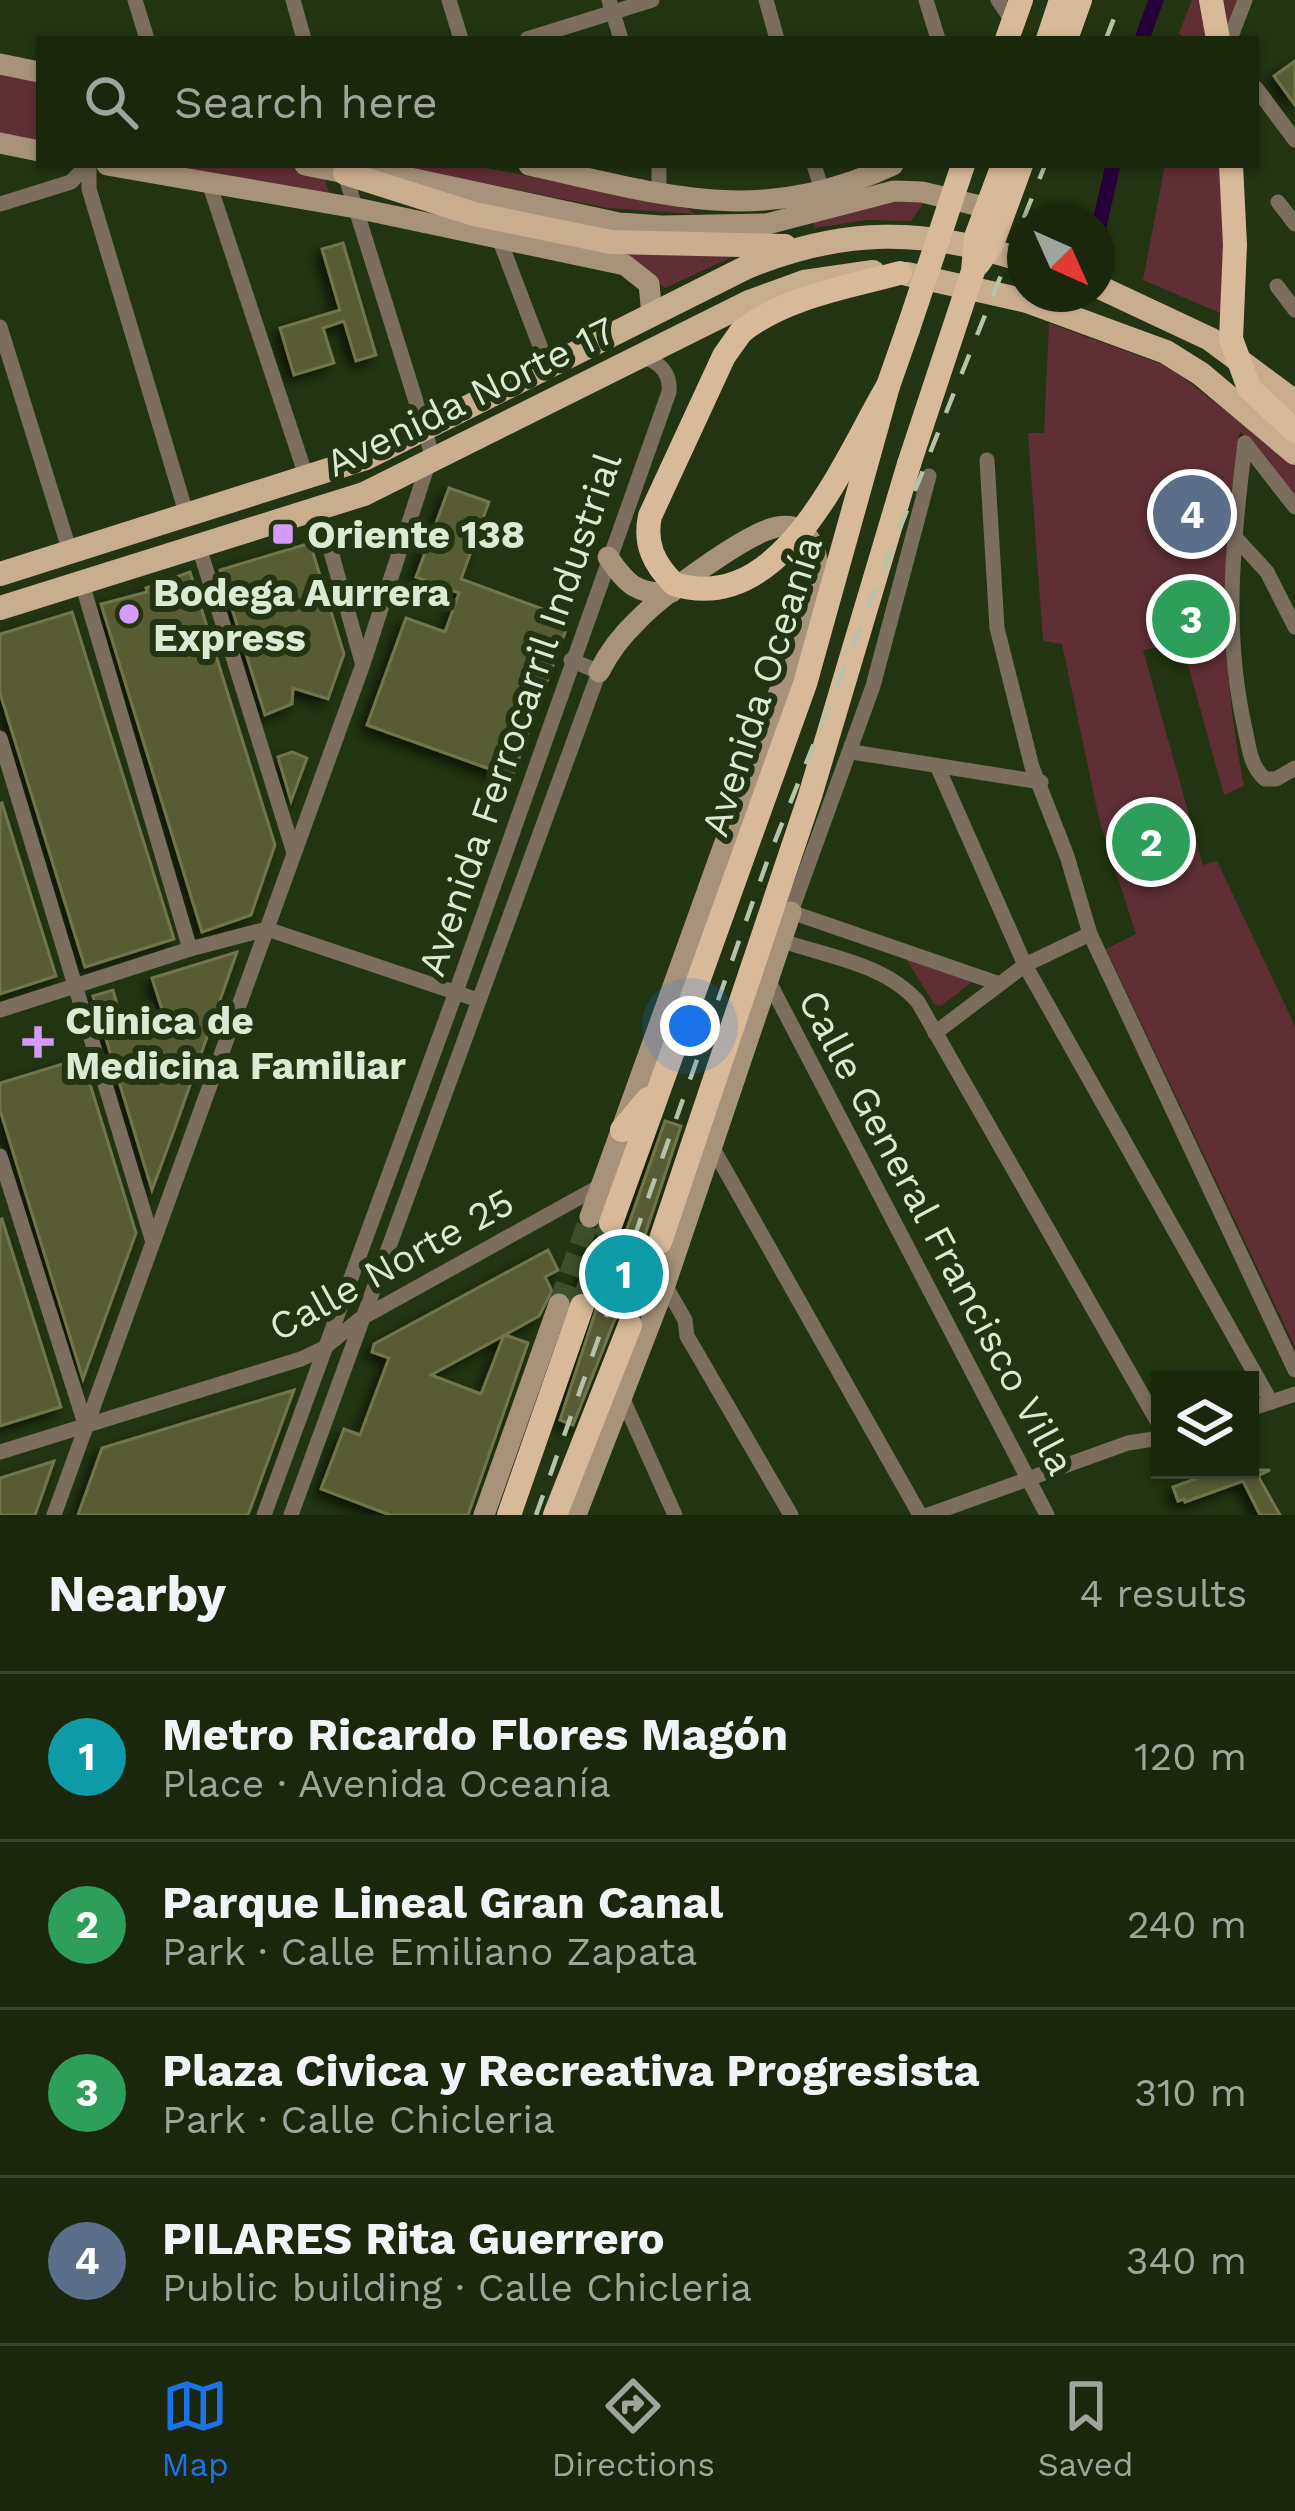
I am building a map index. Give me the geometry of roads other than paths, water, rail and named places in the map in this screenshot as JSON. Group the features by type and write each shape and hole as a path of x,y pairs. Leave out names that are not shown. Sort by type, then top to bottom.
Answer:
{"highway":[{"path":"1049,36 1061,0"},
{"path":"1070,36 1083,0"},
{"path":"1211,0 1217,36"},
{"name":"Avenida Oceanía","path":"600,1220 661,1083 805,684 888,386 962,168"},
{"path":"974,271 976,238 1002,168"},
{"path":"974,271 992,244 1024,168"},
{"path":"1231,168 1235,244 1231,339 1249,388 1295,431"},
{"name":"Avenida Oceanía","path":"660,1242 919,470 974,271"},
{"path":"888,386 823,502 796,539 741,583 710,591 674,584 651,553 646,532 650,516 724,356 741,332 757,319 802,300 900,273"},
{"path":"791,912 783,902 810,796"},
{"path":"622,1130 661,1083"},
{"path":"509,1515 570,1305"},
{"path":"555,1515 630,1325"}],"main road":[{"path":"0,64 36,71"},
{"path":"0,142 36,150"},
{"path":"124,168 356,208 633,268 649,284 652,315"},
{"path":"542,168 659,194 740,204 822,190 884,168"},
{"path":"343,169 396,175 619,223 706,228 767,224 894,190 994,205 1013,195 1022,184 1025,168"},
{"path":"343,169 474,214 611,242 800,248 905,235 1007,257"},
{"name":"Avenida Norte 17","path":"0,574 366,458 745,268 800,248"},
{"name":"Avenida Norte 17","path":"0,608 364,494 638,355 786,288 848,274 900,273 1027,301 1131,339 1186,363 1295,453"},
{"path":"1115,293 1210,339 1294,400"},
{"name":"Avenida Oceanía","path":"600,1220 602,1184 752,760 790,668 818,584 820,558 797,528 779,526 754,537 673,592"},
{"path":"608,556 635,590 650,595 673,592"},
{"path":"599,672 622,636 673,592"},
{"name":"Avenida Oceanía","path":"576,1515 665,1285 791,912"},
{"path":"484,1515 570,1305"}],"street":[{"path":"135,0 146,36"},
{"path":"293,0 303,36"},
{"path":"449,0 460,36"},
{"path":"535,36 611,6 652,0"},
{"path":"766,0 776,36"},
{"path":"926,0 937,36"},
{"path":"998,0 1012,18"},
{"path":"1231,36 1245,0"},
{"path":"611,6 620,36"},
{"path":"1259,92 1295,140"},
{"path":"0,204 71,182 85,168"},
{"path":"88,168 89,189 187,516"},
{"path":"659,168 659,194"},
{"path":"815,168 822,190"},
{"path":"55,1515 363,664 431,452 343,169"},
{"path":"208,183 307,479"},
{"path":"1278,202 1295,224"},
{"path":"500,241 548,367"},
{"path":"1277,286 1295,310"},
{"path":"0,327 70,552"},
{"name":"Avenida Ferrocarril Industrial","path":"264,1515 669,392 663,367 638,355"},
{"path":"1293,777 1265,779 1251,759 1239,705 1230,606 1245,443 1295,506"},
{"path":"987,460 1002,655 1032,767 1090,934 1295,1370"},
{"name":"Avenida Oceanía","path":"791,912 852,752 919,470"},
{"path":"319,508 363,664"},
{"path":"1234,536 1267,572 1295,627"},
{"path":"199,547 294,854"},
{"path":"82,583 190,949"},
{"path":"572,660 599,672"},
{"name":"Avenida Ferrocarril Industrial","path":"291,1515 599,672"},
{"path":"0,738 152,1239"},
{"path":"852,752 1041,782"},
{"path":"938,767 1025,965 1271,1402"},
{"path":"791,912 997,983"},
{"path":"0,1010 267,929 478,1000"},
{"path":"935,1033 1025,965 1090,934"},
{"path":"782,941 885,975 918,1001 1151,1410"},
{"name":"Calle General Francisco Villa","path":"768,980 1047,1515"},
{"path":"711,1145 924,1515 1128,1443 1151,1439"},
{"path":"0,1156 86,1427"},
{"name":"Calle Norte 25","path":"0,1451 276,1367 323,1348 360,1319 602,1184"},
{"path":"665,1285 679,1306 687,1336 791,1515"},
{"path":"1259,1406 1295,1394"},
{"path":"622,1397 675,1515"}],"waterway":[{"path":"1143,36 1156,0"},
{"path":"1104,204 1112,168"}],"tunnel":[{"path":"559,1304 590,1217"},
{"path":"582,1306 611,1223"},
{"path":"630,1325 660,1242"}],"railway":[{"path":"1107,36 1121,0"},
{"path":"536,1515 769,856 1044,168"}],"place":[{"name":"PILARES Rita Guerrero","path":"1192,514"},
{"name":"Oriente 138","path":"283,534"},
{"name":"Bodega Aurrera Express","path":"129,614"},
{"name":"Plaza Civica y Recreativa Progresista","path":"1191,619"},
{"name":"Parque Lineal Gran Canal","path":"1151,842"},
{"name":"Clinica de Medicina Familiar","path":"38,1042"},
{"name":"Metro Ricardo Flores Magón","path":"624,1274"}]}
